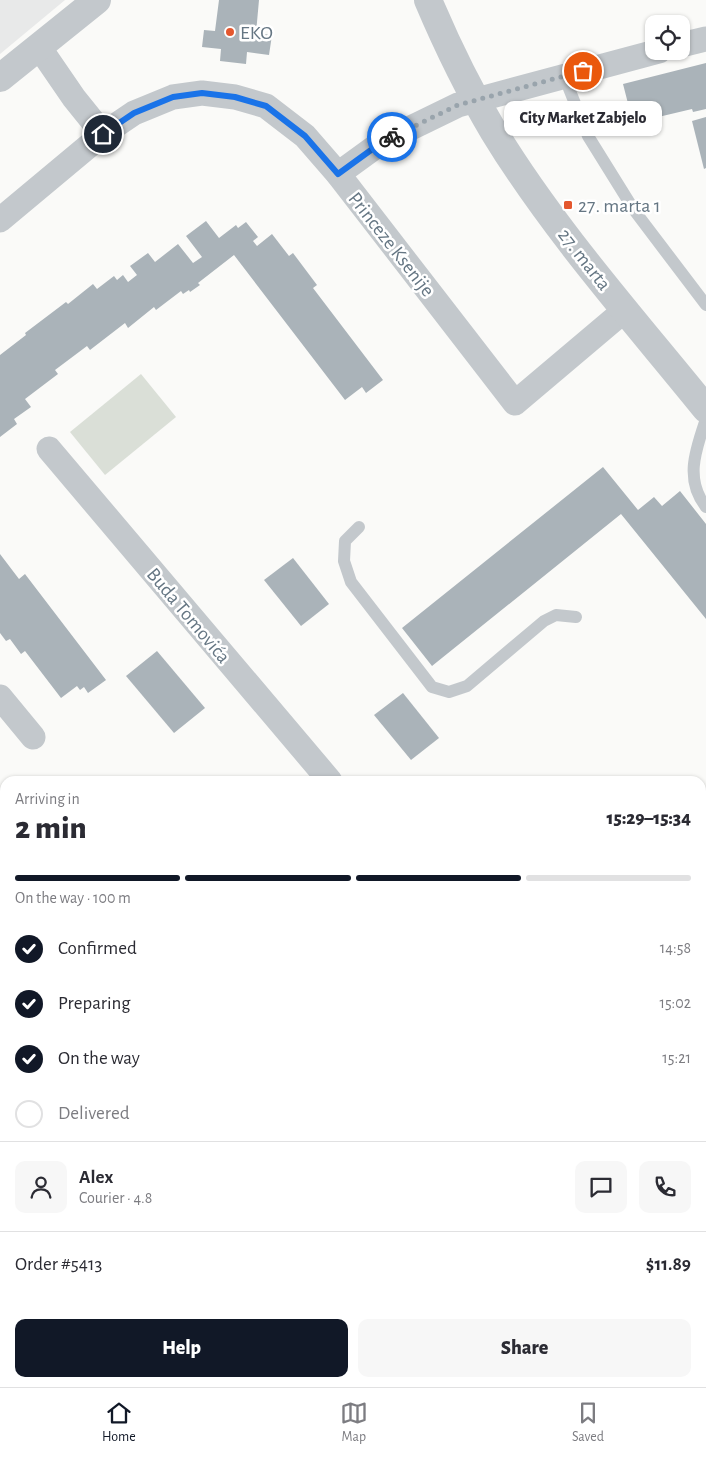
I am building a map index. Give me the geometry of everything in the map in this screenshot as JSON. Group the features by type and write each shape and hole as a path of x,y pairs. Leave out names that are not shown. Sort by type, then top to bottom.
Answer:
{"street":[{"path":"0,78 97,0"},
{"name":"27. marta","path":"428,0 477,101 507,152 581,255 706,408"},
{"path":"690,43 706,39"},
{"path":"39,47 74,98 103,134"},
{"path":"338,174 382,142 458,105 645,55"},
{"name":"Princeze Ksenije","path":"0,220 103,134 134,113 173,97 202,93 235,97 266,106 305,136 338,174 515,403 625,310"},
{"name":"Buda Tomovića","path":"49,449 326,776"},
{"path":"0,697 33,738"}],"lane":[{"path":"564,76 588,136 634,210 706,305"},
{"path":"706,419 695,452 692,470 695,486 706,507"},
{"path":"359,527 345,541 344,560 351,582 432,687 449,692 467,686 544,621 556,615 576,617"}],"shaded area":[{"path":"0,0 65,0 0,54"},
{"path":"141,374 176,417 105,475 70,432"}],"building":[{"name":"EKO","path":"219,0 259,0 256,33 272,35 269,55 247,52 246,64 220,61 221,49 202,47 204,30 215,31"},
{"path":"706,63 706,109 693,112 692,109 633,123 623,84"},
{"path":"706,117 706,168 704,169 692,121"},
{"path":"206,221 219,238 236,225 238,228 246,222 258,237 253,241 257,246 272,234 289,256 293,253 317,285 313,288 383,380 366,393 362,387 345,400 234,255 198,283 200,285 190,292 189,290 183,294 181,291 156,310 154,307 128,328 125,323 90,350 87,346 55,370 58,374 25,399 31,407 14,419 17,424 0,437 0,355 26,335 25,333 66,302 68,304 93,284 97,289 114,276 117,280 123,275 128,282 137,275 130,266 148,253 155,262 178,244 193,263 202,257 186,236"},
{"path":"603,467 638,510 654,497 662,506 680,491 706,524 706,619 621,514 432,666 402,628"},
{"path":"0,554 19,579 25,574 106,680 88,693 84,687 80,690 77,686 61,698 25,651 21,654 10,639 6,641 0,633"},
{"path":"293,558 329,604 301,626 264,580"},
{"path":"157,651 205,708 174,733 126,676"},
{"path":"403,693 439,738 411,760 374,715"}],"way so far":[{"path":"392,137 458,105 583,71"}],"place":[{"name":"EKO","path":"230,32"},
{"name":"City Market Zabjelo","path":"583,71"},
{"name":"27. marta 1","path":"568,205"}],"route":[{"path":"103,134 134,113 173,97 202,93 235,97 266,106 305,136 338,174 382,142 392,137"}]}
